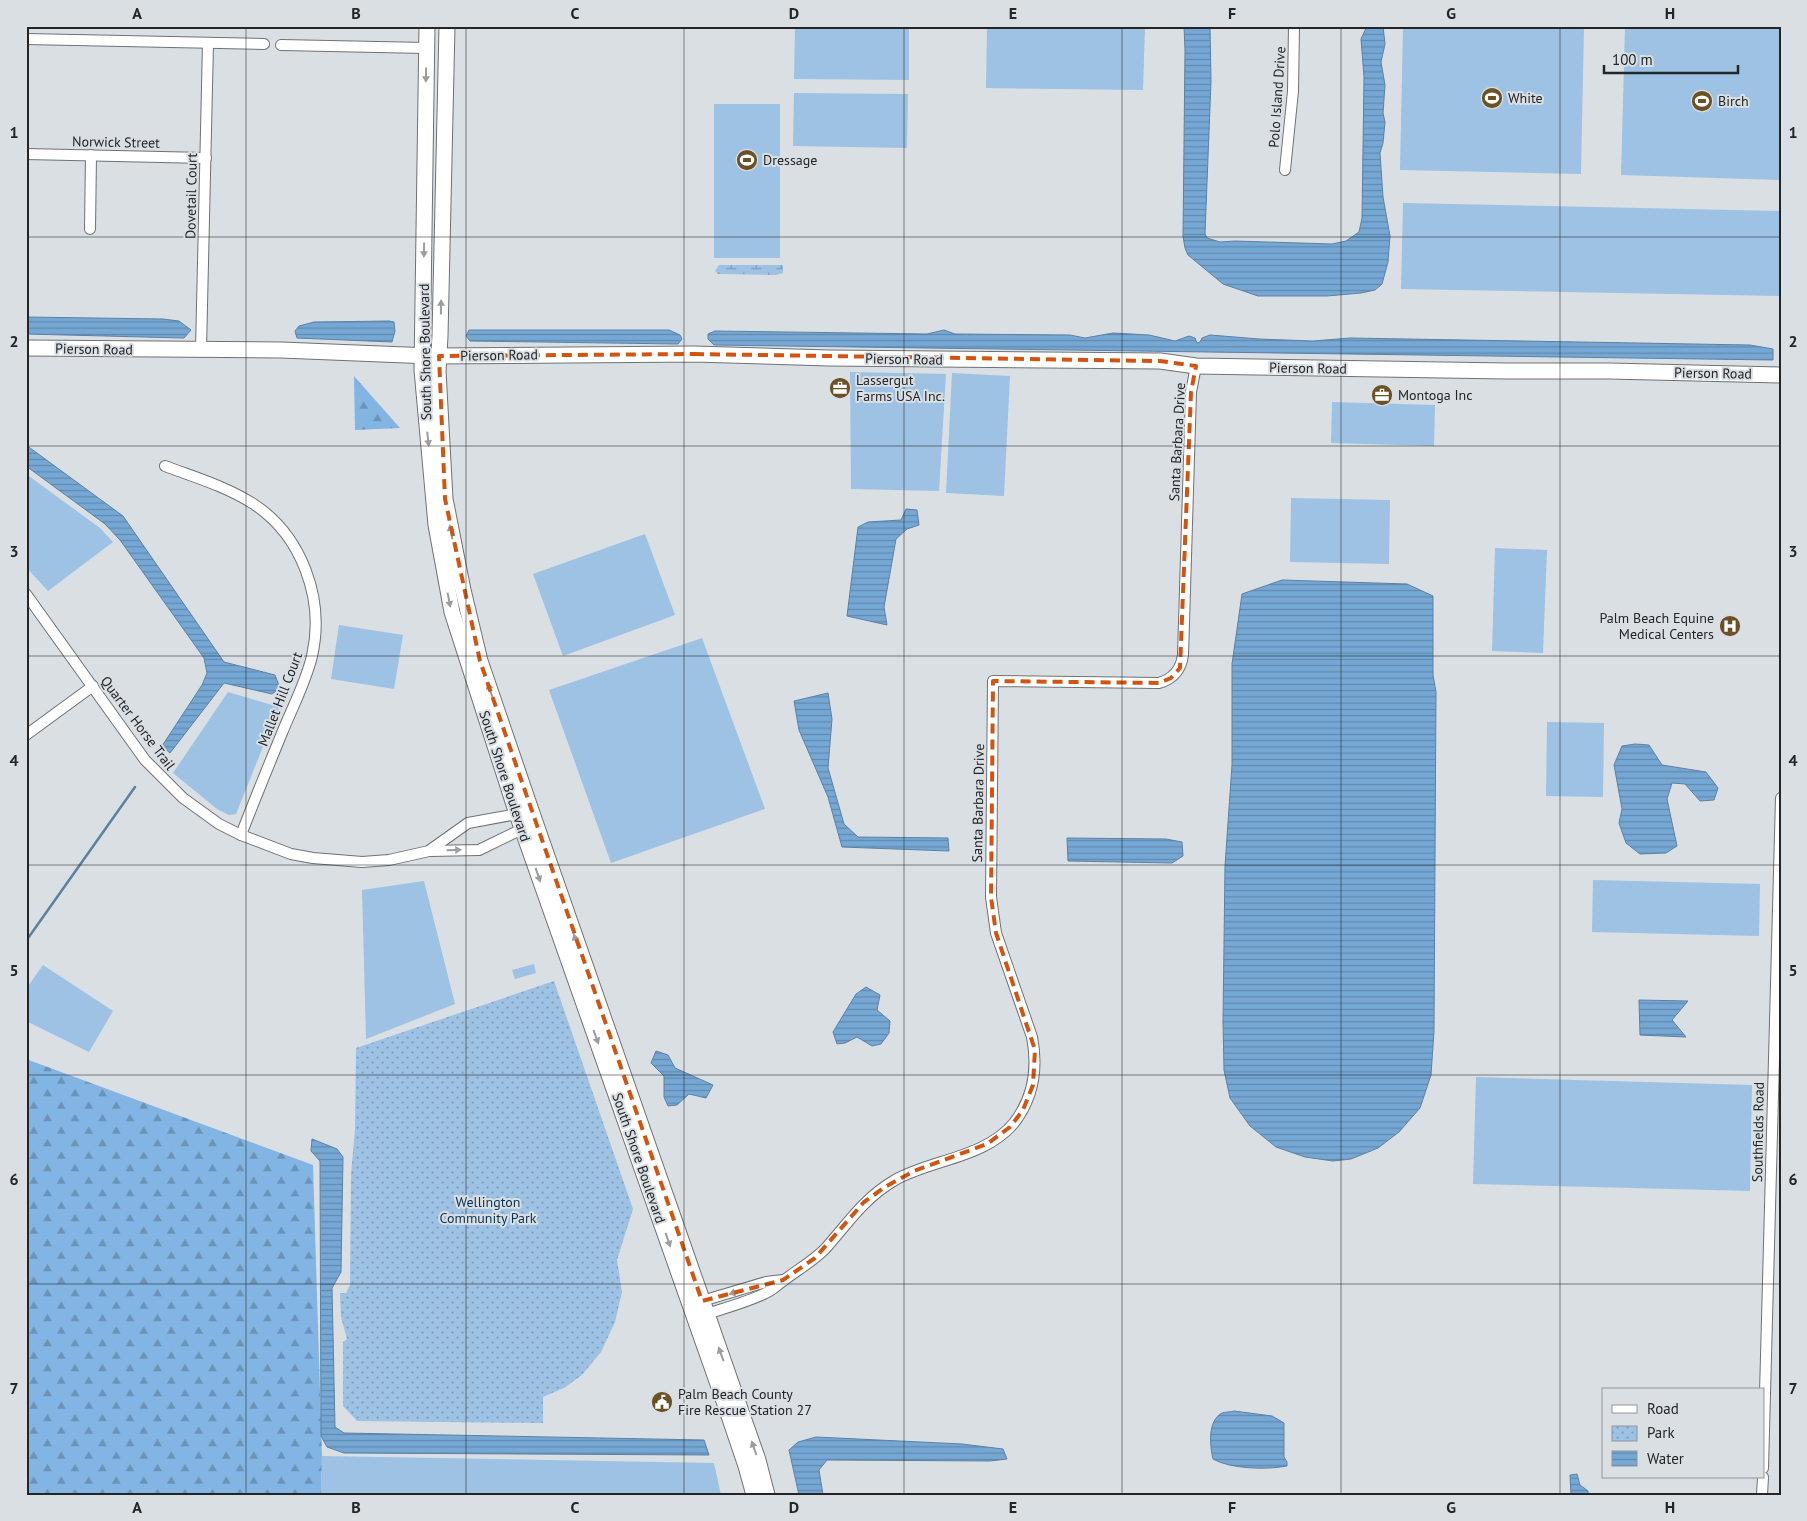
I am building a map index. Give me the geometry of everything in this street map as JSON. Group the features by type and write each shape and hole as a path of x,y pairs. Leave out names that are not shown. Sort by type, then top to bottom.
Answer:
{"street":[{"name":"South Shore Boulevard","path":"428,26 426,48 424,399 436,525 452,612 524,821 700,1310 758,1460 767,1495"},
{"path":"428,26 440,50 446,54"},
{"name":"South Shore Boulevard","path":"447,26 438,372 445,499 463,590 480,661 524,821"},
{"name":"Polo Island Drive","path":"1285,170 1293,91 1294,26"},
{"path":"26,39 264,44"},
{"name":"Dovetail Court","path":"201,350 208,43"},
{"path":"281,45 426,48 438,58 446,76"},
{"name":"Norwick Street","path":"26,154 206,158"},
{"path":"90,229 91,155"},
{"name":"Pierson Road","path":"26,348 281,350 423,356 694,354 829,358 1160,361 1196,366 1781,375"},
{"name":"Santa Barbara Drive","path":"700,1310 770,1291 820,1254 864,1202 879,1191 914,1171 987,1144 1010,1127 1023,1110 1029,1098 1035,1071 1035,1050 996,933 991,898 994,681 1159,683 1171,678 1180,668 1183,655 1191,392 1196,366"},
{"name":"Mallet Hill Court","path":"165,466 236,494 268,516 282,530 295,548 312,587 316,626 311,658 241,836"},
{"name":"Quarter Horse Trail","path":"26,594 145,760 163,780 197,809 241,836 291,854 313,858 344,862 389,860 429,851 479,850 524,821"},
{"path":"26,734 93,686"},
{"name":"Southfields Road","path":"1764,1431 1781,798"},
{"name":"Quarter Horse Trail","path":"429,851 468,823 524,821"},
{"name":"South Shore Boulevard","path":"700,1310 754,1495"},
{"path":"1762,1495 1763,1478"}],"highlighted area":[{"path":"694,354 1160,361 1196,366 1191,392 1180,668 1171,678 1159,683 993,681 991,897 996,933 1035,1050 1033,1085 1023,1110 1010,1127 987,1144 914,1171 885,1187 864,1202 815,1258 783,1280 702,1301 480,661 445,499 439,356"}],"green space":[{"path":"795,26 909,26 909,80 794,79"},
{"path":"987,26 1145,26 1143,90 986,88"},
{"name":"White","path":"1403,26 1584,26 1581,174 1400,170"},
{"name":"Birch","path":"1625,26 1781,26 1781,180 1621,175"},
{"path":"794,93 908,94 907,148 793,146"},
{"name":"Dressage","path":"714,104 780,104 780,258 714,258"},
{"path":"1403,203 1781,211 1781,296 1401,289"},
{"path":"719,265 783,265 783,273 776,275 718,274 715,271"},
{"path":"850,372 946,374 939,491 851,489"},
{"path":"952,373 1010,376 1004,496 946,493"},
{"path":"354,376 400,428 355,430"},
{"path":"1332,402 1435,405 1434,446 1331,443"},
{"path":"26,474 100,528 113,542 48,591 26,567"},
{"path":"1291,498 1390,500 1389,564 1290,562"},
{"path":"645,534 675,615 563,656 533,574"},
{"path":"1495,548 1547,550 1543,653 1492,651"},
{"path":"339,625 403,635 394,689 331,679"},
{"path":"702,638 765,809 611,863 549,690"},
{"path":"228,692 279,707 236,814 229,815 217,809 173,773"},
{"path":"1547,722 1604,723 1603,797 1546,796"},
{"path":"1593,880 1760,884 1759,936 1592,932"},
{"path":"424,881 455,1004 366,1039 362,890"},
{"path":"534,964 536,973 515,979 512,970"},
{"path":"43,965 113,1011 89,1052 26,1021 26,989"},
{"name":"Wellington Community Park","path":"554,981 633,1209 617,1260 622,1292 615,1322 601,1352 582,1375 564,1388 543,1397 543,1423 357,1421 343,1406 343,1342 347,1339 341,1317 340,1293 346,1293 350,1285 351,1174 355,1129 356,1048"},
{"path":"26,1059 313,1165 322,1456 321,1495 26,1495"},
{"path":"1476,1077 1752,1085 1750,1191 1473,1184"},
{"path":"322,1456 714,1463 721,1495 321,1495"}],"water":[{"path":"1184,26 1210,26 1211,81 1205,234 1207,238 1220,242 1332,244 1346,241 1359,232 1362,218 1364,77 1361,39 1367,26 1383,26 1385,44 1381,62 1385,85 1383,113 1385,122 1380,153 1383,197 1390,236 1388,262 1382,284 1375,290 1327,296 1258,296 1223,284 1188,255 1183,236"},
{"path":"26,317 163,319 179,321 191,330 184,338 26,334"},
{"path":"314,322 394,322 395,331 392,342 297,338 295,331 299,326"},
{"path":"469,330 669,330 680,335 682,339 678,344 470,341 466,336"},
{"path":"944,330 955,334 1070,335 1085,338 1113,333 1149,335 1175,341 1189,336 1195,338 1197,343 1202,338 1210,335 1313,341 1350,338 1750,345 1773,349 1773,360 714,345 708,339 708,334 715,331 927,334"},
{"path":"26,445 123,516 224,662 275,675 280,688 272,694 224,683 170,753 162,746 202,685 207,673 204,658 120,540 105,524 26,466"},
{"path":"906,509 917,510 919,525 907,529 896,539 884,607 887,625 847,616 858,527 868,522 901,520"},
{"path":"1282,580 1407,584 1433,596 1433,675 1436,692 1434,1031 1431,1075 1420,1108 1399,1132 1378,1148 1351,1159 1333,1161 1305,1157 1276,1147 1250,1126 1230,1098 1224,1070 1225,866 1232,765 1232,664 1242,594"},
{"path":"828,693 832,719 828,768 844,824 858,837 948,838 949,851 842,847 828,797 799,730 794,701"},
{"path":"1635,744 1649,745 1662,765 1706,772 1718,788 1714,800 1700,801 1685,784 1672,783 1667,799 1677,846 1666,853 1640,854 1626,843 1619,823 1622,809 1614,765 1622,746"},
{"path":"1067,838 1166,839 1182,842 1183,856 1172,863 1068,861"},
{"path":"866,987 880,995 877,1010 890,1021 889,1033 881,1044 872,1046 857,1037 845,1043 837,1044 833,1032 856,994"},
{"path":"1639,1000 1688,1001 1672,1020 1686,1037 1640,1035"},
{"path":"656,1051 668,1055 675,1068 713,1085 706,1098 689,1094 677,1105 668,1106 664,1097 664,1076 651,1063"},
{"path":"312,1139 337,1149 343,1157 341,1272 332,1288 335,1427 344,1433 704,1440 709,1455 344,1453 327,1447 321,1436 320,1161 311,1151"},
{"path":"1234,1411 1272,1416 1284,1423 1284,1457 1287,1466 1249,1468 1229,1465 1213,1459 1211,1434 1214,1422 1222,1413"},
{"path":"816,1437 962,1444 1003,1449 1007,1459 990,1461 827,1460 819,1470 823,1495 799,1495 789,1450 798,1442"},
{"path":"1577,1474 1580,1485 1588,1491 1588,1495 1571,1495 1570,1475"}],"waterway":[{"path":"26,941 135,787"}],"place":[{"name":"White","path":"1492,98"},
{"name":"Birch","path":"1702,101"},
{"name":"Dressage","path":"747,160"},
{"name":"Lassergut Farms USA Inc.","path":"840,388"},
{"name":"Montoga Inc","path":"1382,395"},
{"name":"Palm Beach Equine Medical Centers","path":"1730,626"},
{"name":"Palm Beach County Fire Rescue Station 27","path":"662,1402"}]}
